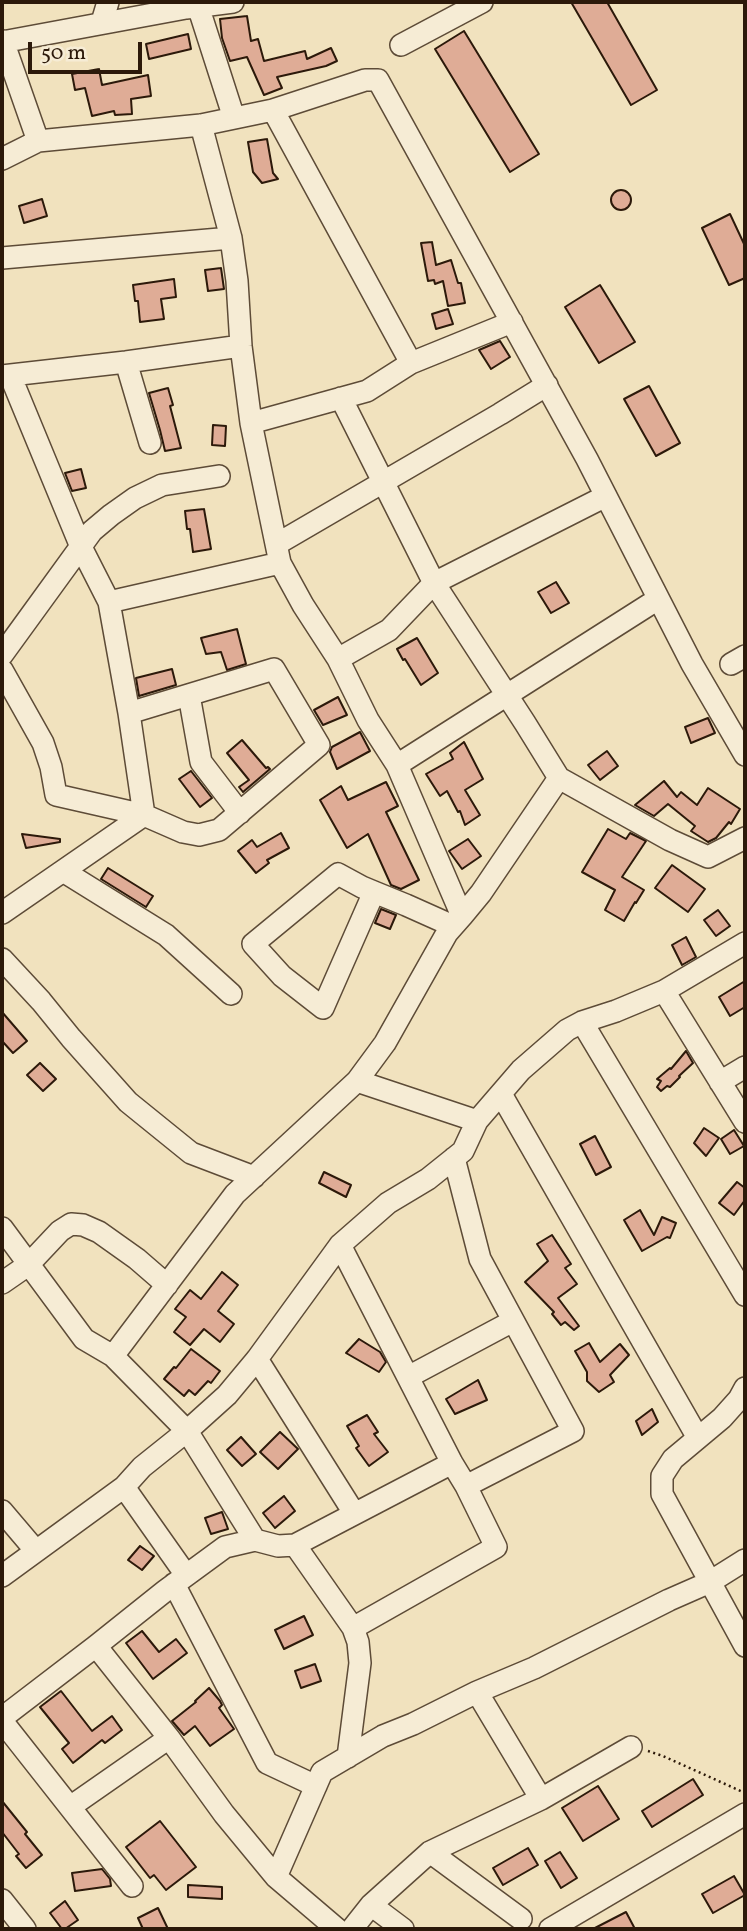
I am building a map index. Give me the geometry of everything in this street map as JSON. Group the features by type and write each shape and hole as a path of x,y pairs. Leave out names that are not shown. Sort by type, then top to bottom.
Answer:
{"street":[{"path":"38,141 2,42 105,12 233,2"},
{"path":"401,46 482,2"},
{"path":"198,6 234,118"},
{"path":"2,159 38,141 201,125 272,110 365,80 378,80 547,385 692,664 745,755"},
{"path":"272,110 411,363"},
{"path":"201,125 231,238 251,423 279,553 303,605 338,659 368,720 397,765 457,921"},
{"path":"2,258 231,238"},
{"path":"251,423 367,391 411,363 512,322"},
{"path":"144,815 109,602 80,547 6,376 241,346"},
{"path":"126,362 150,443"},
{"path":"109,602 279,553 383,481 547,385"},
{"path":"341,398 434,583 559,778 670,840 708,857 745,838"},
{"path":"2,655 92,531 135,498 162,485 219,476"},
{"path":"338,659 389,630 434,583 606,496"},
{"path":"397,765 659,599"},
{"path":"2,670 43,743 56,795 144,815 183,832 199,835 219,830 320,746 274,669 129,713"},
{"path":"189,695 201,762 240,813"},
{"path":"113,1356 235,1194 356,1081 385,1043 447,933 481,893 559,778"},
{"path":"2,913 144,815"},
{"path":"63,871 166,935 231,994"},
{"path":"374,892 323,1008 282,976 253,944 338,874 374,892 457,921"},
{"path":"2,1576 124,1487 142,1467 227,1395 257,1359 340,1245 387,1203 428,1179 463,1151 477,1121 521,1070 568,1030 582,1022 664,991 745,943"},
{"path":"6,974 41,1001 128,1102 191,1153 254,1177"},
{"path":"664,991 745,1122"},
{"path":"582,1022 745,1295"},
{"path":"720,1082 745,1067"},
{"path":"356,1081 477,1121"},
{"path":"501,1094 698,1438"},
{"path":"454,1158 480,1259 573,1431 466,1486"},
{"path":"2,1283 28,1265 61,1231 71,1224 83,1224 137,1259 167,1285"},
{"path":"2,1228 84,1339 113,1356 187,1431 254,1540"},
{"path":"340,1245 496,1547 353,1628"},
{"path":"408,1377 513,1321"},
{"path":"257,1359 354,1513"},
{"path":"745,1388 722,1418 673,1459 662,1476 662,1494 745,1646"},
{"path":"132,1886 2,1719 225,1547 254,1540 278,1546 295,1545 452,1463"},
{"path":"124,1487 180,1580 267,1763 316,1786"},
{"path":"2,1511 36,1551"},
{"path":"295,1545 353,1628 358,1642 359,1664 348,1757"},
{"path":"276,1877 322,1772 383,1736 534,1668 710,1582 745,1560"},
{"path":"96,1646 169,1738 224,1814 276,1877 337,1929"},
{"path":"477,1692 541,1799"},
{"path":"70,1807 169,1738"},
{"path":"352,1929 371,1905 430,1852 541,1799 631,1746"},
{"path":"550,1929 745,1814"},
{"path":"430,1852 514,1924 530,1920 542,1929"},
{"path":"2,1899 25,1929"},
{"path":"371,1905 403,1929"}],"path":[{"path":"631,1746 663,1756 745,1793"}],"building":[{"path":"571,2 607,2 657,90 631,105"},
{"path":"247,16 251,41 258,39 264,61 305,51 307,59 331,48 337,61 277,77 282,88 264,95 247,57 230,61 222,38 220,19"},
{"path":"464,31 539,154 510,172 435,49"},
{"path":"188,34 191,49 149,59 146,44"},
{"path":"99,69 102,85 148,75 151,96 131,99 132,114 115,115 114,111 92,116 85,88 75,90 72,74"},
{"path":"267,139 273,173 278,179 262,183 253,172 248,142"},
{"path":"621,190 628,193 631,200 628,207 621,210 614,207 611,200 614,193"},
{"path":"42,199 47,216 24,223 19,206"},
{"path":"730,214 745,246 745,278 729,285 702,228"},
{"path":"432,242 436,265 451,260 458,283 461,283 465,303 448,306 443,281 435,284 434,280 428,281 421,243"},
{"path":"221,268 224,289 208,291 205,270"},
{"path":"174,279 176,297 161,299 164,319 140,322 133,285"},
{"path":"600,285 635,342 599,363 565,307"},
{"path":"448,309 453,324 436,329 432,314"},
{"path":"500,341 510,357 491,369 479,350"},
{"path":"649,386 680,443 656,456 624,399"},
{"path":"168,388 181,448 165,451 149,393"},
{"path":"213,425 226,426 225,446 212,445"},
{"path":"81,469 86,488 72,491 65,473"},
{"path":"204,509 211,549 193,552 185,511"},
{"path":"556,582 569,603 551,613 538,592"},
{"path":"237,629 246,664 227,670 221,652 206,654 201,638"},
{"path":"417,638 438,673 421,685 397,649"},
{"path":"172,669 176,685 139,696 136,678"},
{"path":"338,697 347,715 323,725 314,710"},
{"path":"708,718 715,733 691,743 685,727"},
{"path":"360,732 370,751 337,769 330,752 332,747"},
{"path":"242,740 266,768 270,769 243,792 239,787 249,780 227,753"},
{"path":"464,742 483,779 465,790 480,815 465,825 460,811 458,812 447,791 440,796 426,774 453,759 450,753"},
{"path":"607,751 618,766 600,780 588,765"},
{"path":"191,771 212,798 200,807 179,779"},
{"path":"664,781 677,797 681,792 697,805 708,788 740,809 731,824 729,822 716,838 708,842 691,831 695,826 668,804 654,816 635,805"},
{"path":"386,782 398,806 386,812 419,880 401,889 391,885 368,834 347,848 320,800 341,786 348,800"},
{"path":"608,829 626,839 630,833 646,841 622,877 644,890 624,921 605,910 615,890 582,872"},
{"path":"281,833 289,848 267,860 269,863 256,873 238,851 252,840 257,847"},
{"path":"22,834 60,839 60,842 26,848"},
{"path":"468,839 481,856 462,869 449,851"},
{"path":"672,865 705,889 688,912 655,888"},
{"path":"108,868 153,896 146,907 101,879"},
{"path":"381,909 396,915 390,929 375,923"},
{"path":"718,910 730,926 716,936 704,920"},
{"path":"686,937 696,957 682,965 672,945"},
{"path":"745,981 745,1007 730,1016 719,997"},
{"path":"2,1012 27,1041 13,1053 2,1041"},
{"path":"686,1051 693,1063 670,1087 667,1086 661,1091 657,1087 661,1081 657,1079 671,1069"},
{"path":"40,1063 56,1079 43,1091 27,1075"},
{"path":"704,1128 719,1138 706,1156 694,1143"},
{"path":"734,1130 744,1146 730,1154 721,1139"},
{"path":"595,1136 611,1167 596,1175 580,1144"},
{"path":"324,1172 351,1185 346,1197 319,1183"},
{"path":"737,1182 745,1188 745,1200 734,1215 719,1203"},
{"path":"640,1210 654,1235 662,1217 676,1223 670,1238 667,1237 642,1251 624,1220"},
{"path":"552,1235 571,1264 565,1268 577,1284 558,1298 579,1326 574,1330 565,1322 561,1325 552,1314 554,1312 525,1282 548,1261 537,1244"},
{"path":"222,1272 238,1285 218,1311 234,1324 220,1342 204,1329 190,1345 174,1332 186,1317 175,1309 190,1290 201,1299"},
{"path":"359,1339 380,1352 386,1362 379,1372 346,1353"},
{"path":"589,1343 600,1362 620,1344 629,1355 610,1375 614,1382 599,1392 587,1381 587,1372 575,1351"},
{"path":"191,1349 220,1371 211,1383 208,1381 195,1395 189,1390 184,1396 164,1379"},
{"path":"478,1380 487,1400 455,1414 446,1399"},
{"path":"652,1409 658,1422 642,1435 636,1421"},
{"path":"367,1415 378,1432 374,1434 388,1452 369,1466 356,1448 359,1446 347,1426"},
{"path":"280,1432 298,1449 278,1469 260,1452"},
{"path":"241,1437 256,1454 242,1466 227,1450"},
{"path":"284,1496 295,1511 275,1528 263,1513"},
{"path":"222,1512 228,1529 211,1534 205,1518"},
{"path":"140,1546 154,1556 142,1570 128,1560"},
{"path":"304,1616 313,1635 284,1649 275,1630"},
{"path":"142,1631 159,1652 176,1639 187,1653 153,1679 126,1643"},
{"path":"315,1664 321,1681 301,1688 295,1671"},
{"path":"209,1688 220,1701 222,1705 219,1708 234,1729 210,1746 195,1726 184,1735 172,1721"},
{"path":"61,1691 92,1731 112,1716 122,1730 105,1743 102,1740 73,1763 62,1749 69,1743 40,1707"},
{"path":"693,1779 703,1795 652,1827 642,1811"},
{"path":"598,1786 619,1819 583,1841 562,1808"},
{"path":"2,1801 42,1855 26,1868 2,1832"},
{"path":"160,1821 196,1867 166,1890 154,1875 150,1878 126,1847"},
{"path":"528,1848 538,1865 503,1885 493,1868"},
{"path":"560,1852 577,1878 561,1888 545,1861"},
{"path":"102,1869 110,1879 111,1886 75,1891 72,1873"},
{"path":"734,1876 745,1895 713,1913 702,1894"},
{"path":"188,1885 222,1887 222,1899 188,1897"},
{"path":"65,1901 78,1920 62,1929 50,1913"},
{"path":"158,1908 168,1929 143,1929 138,1918"},
{"path":"626,1912 635,1929 593,1929"}]}
